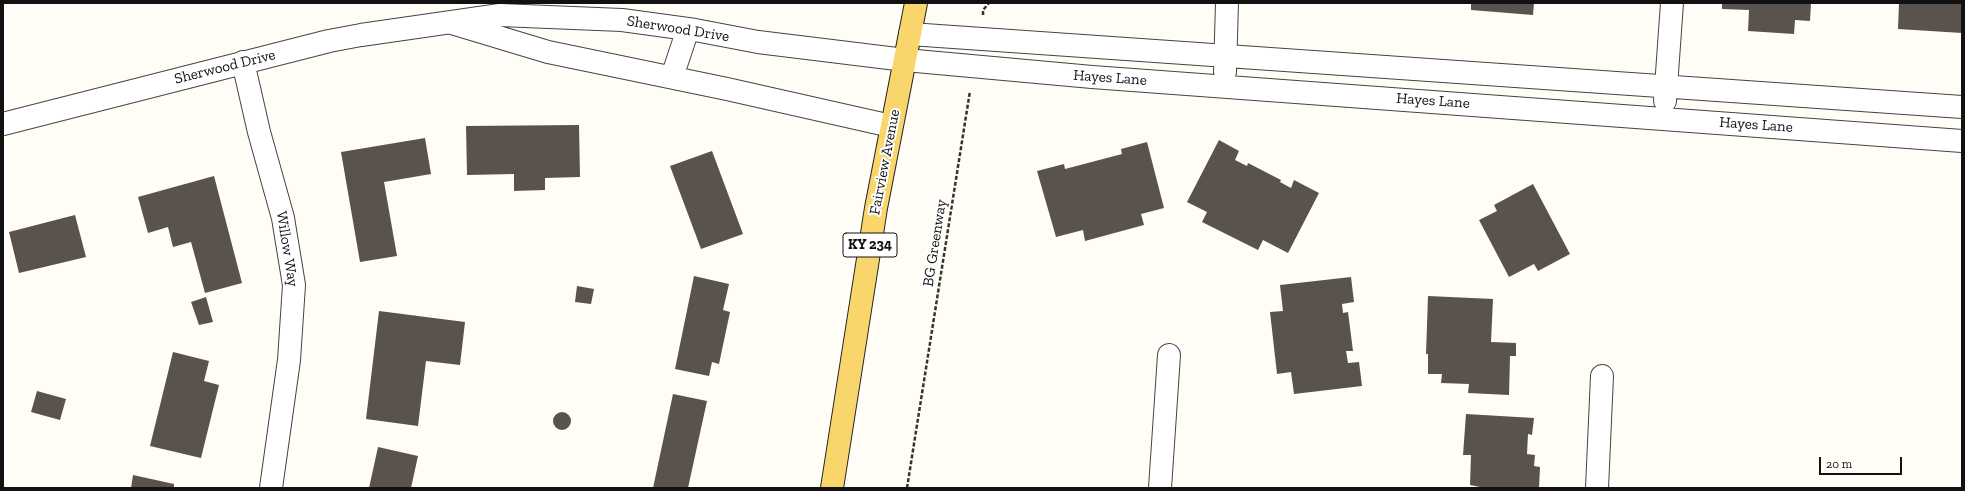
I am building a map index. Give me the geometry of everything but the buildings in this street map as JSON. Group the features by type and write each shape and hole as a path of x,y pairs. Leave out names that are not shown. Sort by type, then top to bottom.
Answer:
{"main road":[{"name":"Fairview Avenue","path":"832,488 876,208 916,3"}],"street":[{"path":"1224,87 1227,3"},
{"path":"1664,118 1672,3"},
{"name":"Sherwood Drive","path":"3,124 243,62 354,36 500,15 622,20 688,29 758,42 905,60"},
{"name":"Sherwood Drive","path":"450,22 548,52 672,77 891,126"},
{"path":"672,77 688,29"},
{"name":"Hayes Lane","path":"910,34 1962,107"},
{"name":"Hayes Lane","path":"905,60 1224,87 1962,141"},
{"name":"Willow Way","path":"243,62 259,132 283,218 294,285 289,360 271,488"},
{"path":"1160,488 1169,355"},
{"path":"1597,488 1602,376"}],"path":[{"path":"979,39 983,10 989,3"},
{"name":"BG Greenway","path":"907,488 974,66"}]}
